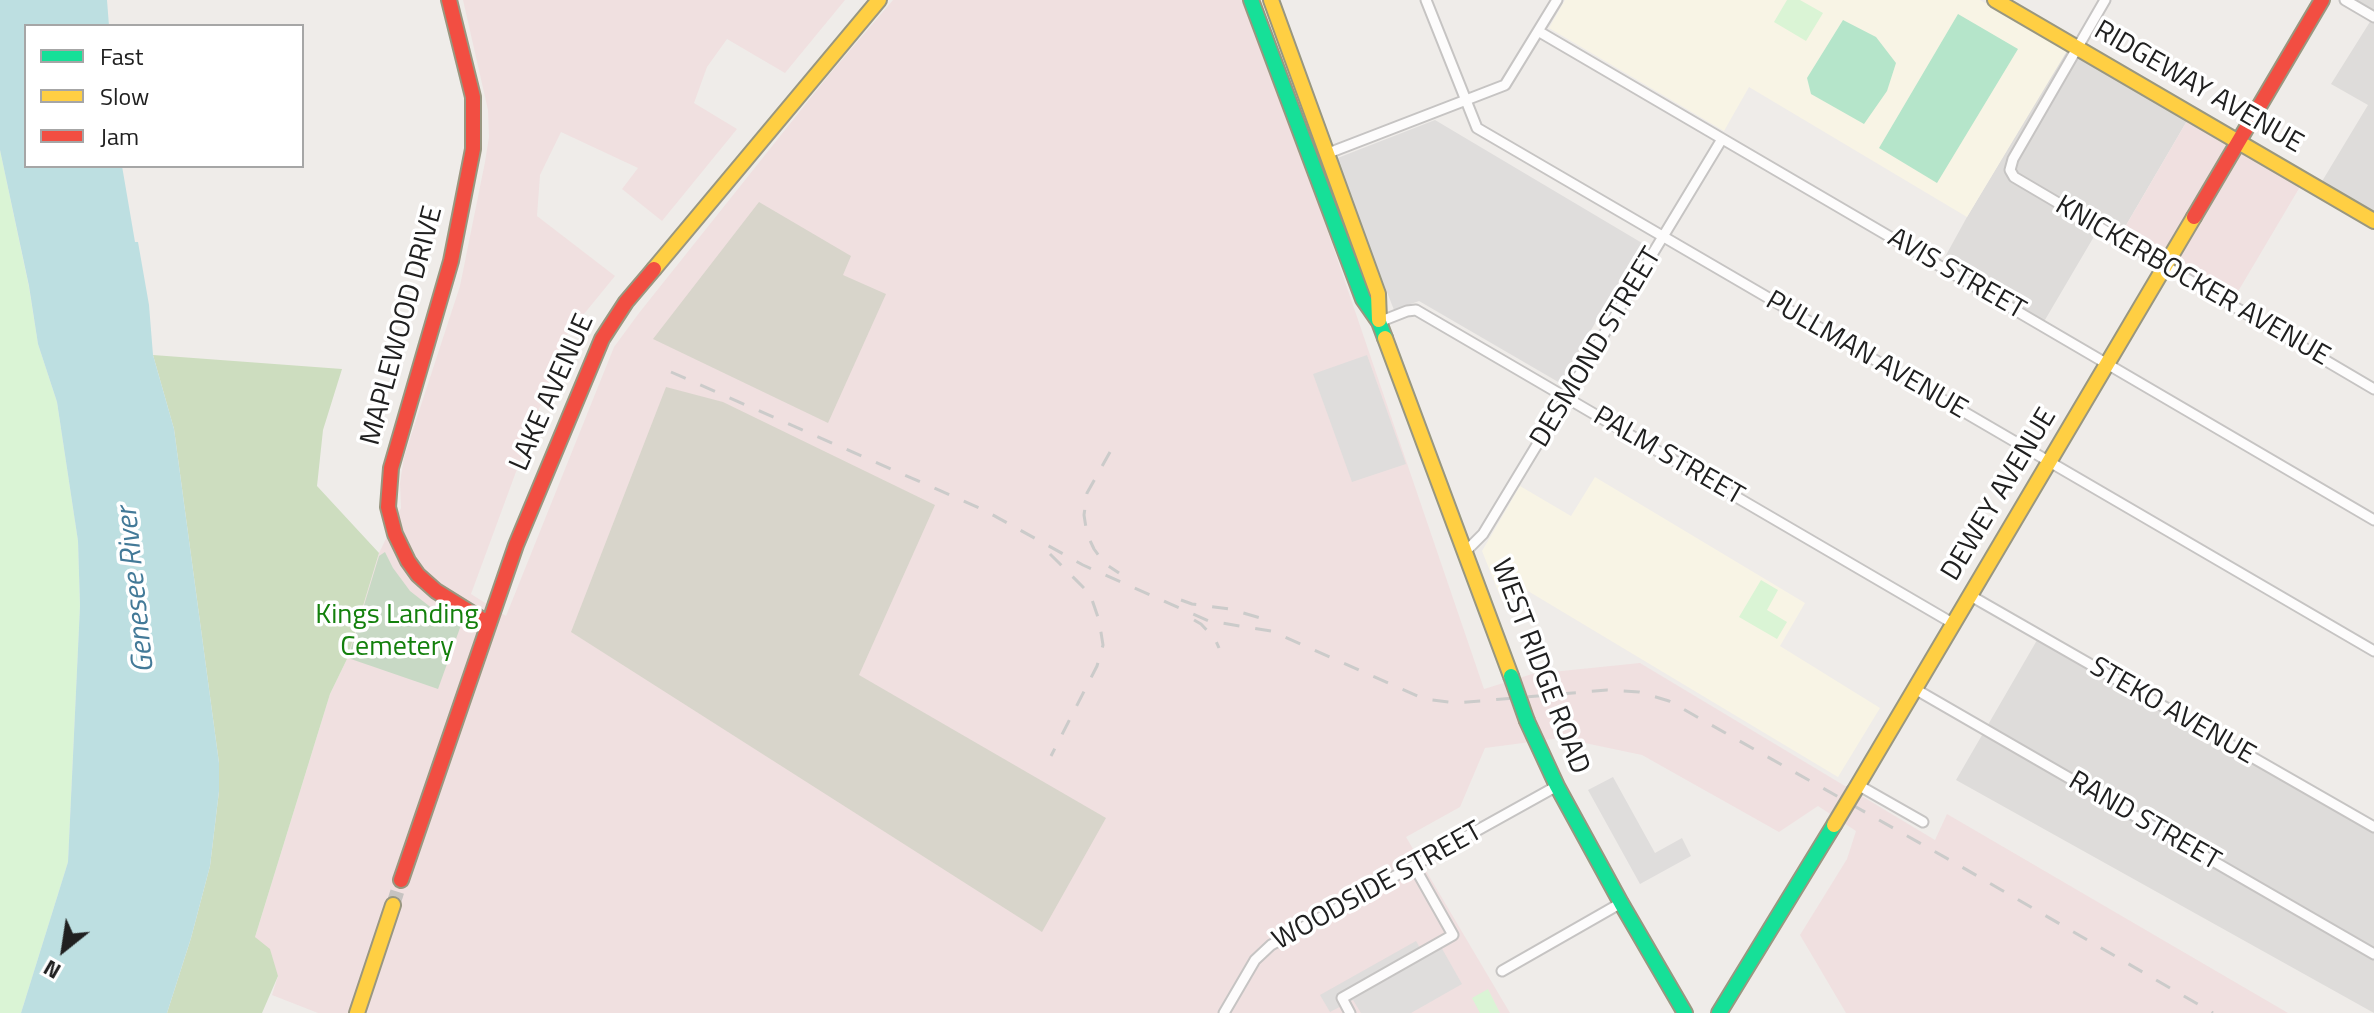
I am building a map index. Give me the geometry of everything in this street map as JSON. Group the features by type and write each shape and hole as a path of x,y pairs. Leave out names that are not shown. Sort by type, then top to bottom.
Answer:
{"main road":[{"name":"MAPLEWOOD DRIVE","path":"449,0 473,97 473,149 451,261 391,468 388,507 395,534 418,575 436,591 489,624"},
{"name":"LAKE AVENUE","path":"401,880 529,511 594,355 611,323 879,0"},
{"name":"WEST RIDGE ROAD","path":"1251,0 1363,299 1379,322 1527,721 1557,786 1685,1013"},
{"name":"WEST RIDGE ROAD","path":"1271,0 1378,294 1379,322"},
{"name":"RIDGEWAY AVENUE","path":"1995,0 2374,221"},
{"name":"DEWEY AVENUE","path":"1719,1013 1857,788 2322,0"},
{"path":"357,1013 393,905"}],"street":[{"name":"PULLMAN AVENUE","path":"1426,0 1477,128 2374,651"},
{"path":"1311,159 1507,83 1557,0"},
{"path":"2077,48 2105,0"},
{"path":"2345,0 2374,17"},
{"name":"AVIS STREET","path":"1538,31 2374,520"},
{"name":"KNICKERBOCKER AVENUE","path":"2077,48 2013,159 2010,166 2012,174 2374,389"},
{"name":"DESMOND STREET","path":"1466,551 1483,534 1722,139"},
{"name":"PALM STREET","path":"1379,322 1416,310 1954,624"},
{"name":"STEKO AVENUE","path":"1971,596 2374,827"},
{"name":"RAND STREET","path":"1915,689 2374,954"},
{"name":"WOODSIDE STREET","path":"1224,1013 1262,952 1557,786"},
{"path":"1857,788 1923,822"},
{"path":"1350,1013 1342,998 1453,935 1414,866"},
{"path":"1502,971 1621,903"}],"shaded area":[{"path":"463,0 845,0 785,73 727,39 707,67 694,103 737,129 662,221 622,189 638,168 561,132 540,175 537,216 615,276 566,336 471,594 506,616 614,347 828,76 893,0 1242,0 1326,226 1484,689 1532,674 1640,663 1935,840 1947,814 2288,1013 1846,1013 1800,935 1847,859 1856,831 1818,806 1779,832 1642,755 1561,738 1485,748 1460,807 1406,837 1510,1013 318,1013 272,995 278,976 255,937 330,694 347,659 379,553 401,508 400,483 404,457 460,286 485,162 489,137 488,110"},
{"path":"1565,0 1980,0 2067,51 1967,217 1749,87 1724,131 1549,28"},
{"path":"2345,0 2374,0 2374,221 2318,188 2368,105 2331,84 2373,17"},
{"path":"2070,44 2191,114 2118,239 2099,228 2042,325 1940,266"},
{"path":"2191,114 2304,180 2230,305 2118,239"},
{"path":"1435,120 1642,243 1560,383 1419,301 1394,310 1335,159"},
{"path":"759,202 851,256 843,275 886,294 828,423 653,339"},
{"path":"1367,355 1406,464 1352,482 1313,374"},
{"path":"666,387 723,402 935,505 859,675 1106,818 1042,932 571,632"},
{"path":"1595,477 1805,603 1780,646 1880,708 1838,777 1528,591 1502,601 1482,551 1520,486 1571,516"},
{"path":"2040,635 2374,827 2374,1013 1956,780"},
{"path":"1613,777 1655,853 1682,838 1691,856 1640,884 1588,790"},
{"path":"1436,938 1462,984 1411,1013 1361,1013 1353,1000 1330,1012 1320,995 1416,941 1420,948"}],"green space":[{"path":"1787,0 1800,0 1823,13 1806,41 1774,22"},
{"path":"1958,14 2018,49 1937,183 1879,148"},
{"path":"1843,20 1876,37 1896,63 1887,91 1864,124 1811,94 1807,78"},
{"path":"0,150 38,344 57,402 78,541 80,606 68,862 21,1013 0,1013"},
{"path":"153,355 342,369 323,430 317,486 379,553 347,659 330,694 255,937 270,949 278,976 262,1013 167,1013 210,866 219,791 219,763 174,429"},
{"name":"Kings Landing Cemetery","path":"385,552 410,591 461,625 438,689 348,658 379,556"},
{"path":"1761,580 1778,590 1767,610 1787,622 1777,639 1739,617"},
{"path":"1488,989 1500,1013 1480,1013 1472,998"}],"water":[{"name":"Genesee River","path":"0,0 107,0 109,24 24,24 24,168 122,168 149,305 153,355 174,429 219,763 219,791 210,866 167,1013 21,1013 68,862 80,606 78,541 57,402 38,344 0,150"}],"tunnel":[{"path":"393,905 401,880"}],"railway":[{"path":"671,372 984,510 1083,565 1209,621 1271,631 1424,699 1456,703 1607,690 1639,692 1669,701 2213,1013"},
{"path":"1110,452 1087,493 1084,515 1087,534 1094,549 1104,563 1119,573"},
{"path":"1050,554 1090,594 1103,645 1097,666 1051,756"},
{"path":"1181,600 1264,619"},
{"path":"1194,620 1215,639 1219,648"}],"traffic: fast":[{"path":"1251,0 1363,299 1379,322 1385,338"},
{"path":"1511,676 1527,721"},
{"path":"1527,721 1557,786 1685,1013"},
{"path":"1719,1013 1834,825"}],"traffic: slow":[{"path":"654,269 879,0"},
{"path":"1271,0 1378,294 1379,320"},
{"path":"1995,0 2374,221"},
{"path":"1855,790 2194,217"},
{"path":"1385,338 1511,676"},
{"path":"1834,825 1855,790"},
{"path":"357,1013 393,905"}],"traffic: jam":[{"path":"449,0 473,97 473,149 451,261 391,468 388,507 395,534 418,575 436,591 489,624"},
{"path":"2194,217 2322,0"},
{"path":"401,880 516,545 602,339 626,302 654,269"}]}
